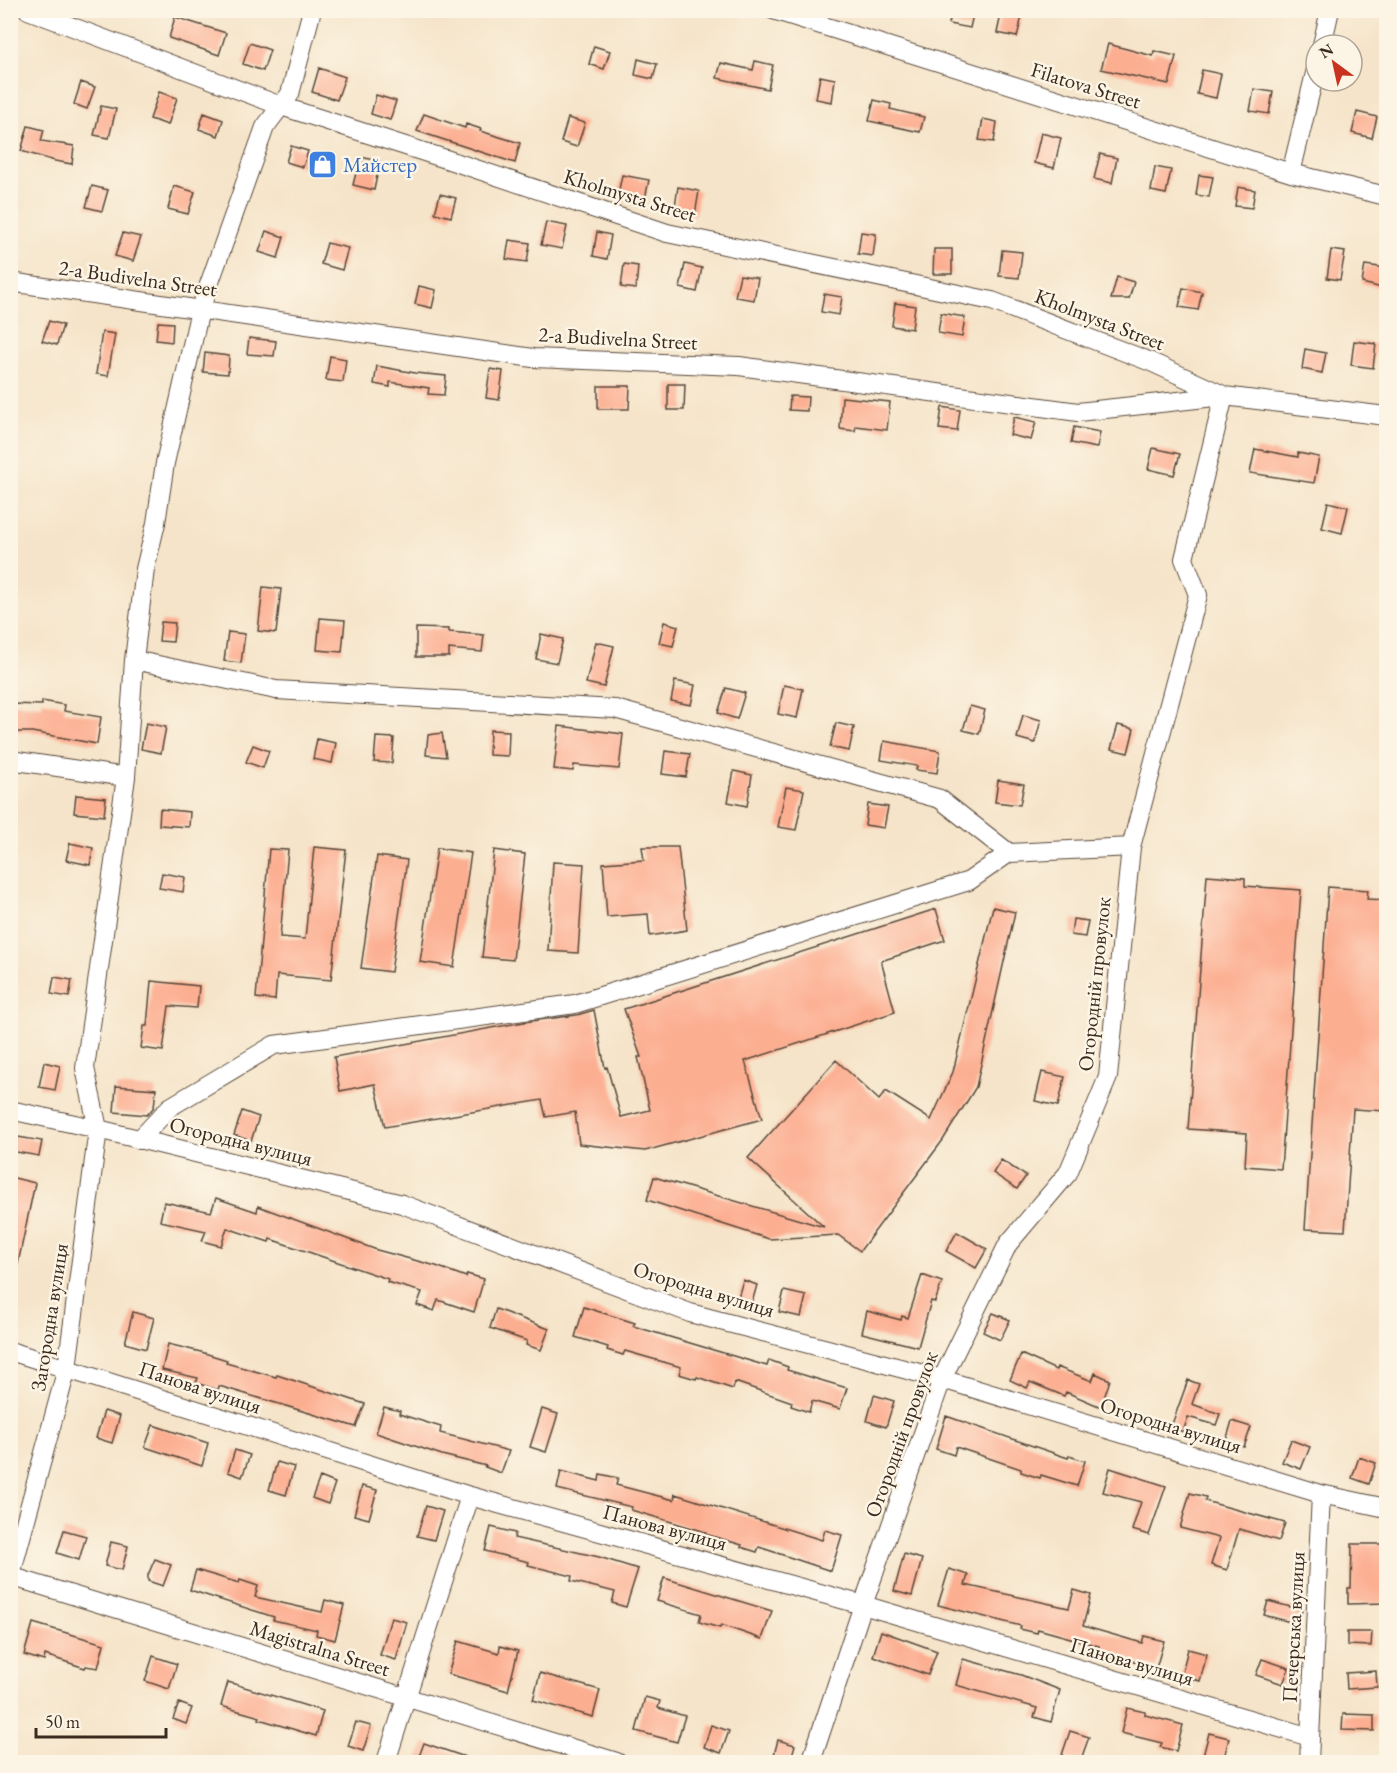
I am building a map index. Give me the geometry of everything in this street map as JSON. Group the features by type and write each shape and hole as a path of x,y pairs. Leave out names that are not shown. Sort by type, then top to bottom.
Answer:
{"street":[{"name":"Kholmysta Street","path":"28,10 281,106 452,160 667,233 992,301 1151,362 1224,396"},
{"name":"Загородна вулиця","path":"11,1577 67,1368 98,1129 85,1068 126,777 145,569 156,523 165,463 200,310 266,127 290,94 312,10"},
{"name":"Filatova Street","path":"773,10 1292,173 1386,196"},
{"path":"1325,33 1330,10"},
{"path":"1292,173 1310,93"},
{"name":"2-a Budivelna Street","path":"10,282 533,358 739,366 1078,412 1224,396"},
{"path":"1224,396 1386,416"},
{"name":"Огородній провулок","path":"811,1762 942,1379 1008,1244 1068,1173 1108,1077 1131,847 1198,595 1184,559 1224,396"},
{"path":"135,660 276,690 615,709 940,799 1009,853"},
{"path":"10,760 126,777"},
{"path":"139,1140 170,1107 274,1045 575,1004 969,881 1009,853 1131,847"},
{"name":"Огородна вулиця","path":"10,1110 98,1129 402,1204 690,1313 942,1379 1321,1494 1386,1508"},
{"name":"Панова вулиця","path":"10,1351 470,1496 863,1605 1310,1737"},
{"name":"Печерська вулиця","path":"1309,1762 1321,1494"},
{"path":"386,1762 470,1496"},
{"name":"Magistralna Street","path":"11,1577 617,1762"}],"building":[{"path":"952,10 974,10 970,28 949,24"},
{"path":"1002,10 1023,12 1017,37 997,33"},
{"path":"175,17 226,33 219,55 169,38"},
{"path":"250,43 270,50 263,71 243,64"},
{"path":"1108,44 1153,56 1154,51 1176,56 1169,84 1101,69"},
{"path":"594,46 610,51 604,69 589,64"},
{"path":"638,59 657,64 653,79 635,75"},
{"path":"755,61 773,65 768,89 717,78 721,63 753,70"},
{"path":"319,68 345,77 337,100 312,92"},
{"path":"1202,70 1221,74 1216,98 1197,94"},
{"path":"820,76 835,79 832,102 816,99"},
{"path":"81,82 95,87 87,109 74,104"},
{"path":"1254,89 1273,92 1269,114 1250,111"},
{"path":"159,92 177,98 168,125 150,119"},
{"path":"376,95 396,101 390,120 371,114"},
{"path":"874,100 891,104 890,109 924,117 920,132 869,121"},
{"path":"101,106 116,109 109,138 94,135"},
{"path":"1357,112 1377,117 1372,138 1352,133"},
{"path":"204,113 223,120 218,136 199,129"},
{"path":"424,114 465,128 466,124 481,129 480,131 520,143 515,163 417,131"},
{"path":"568,118 585,123 577,147 561,142"},
{"path":"983,119 997,122 994,142 979,140"},
{"path":"28,126 44,130 41,141 74,146 72,164 21,151"},
{"path":"1041,133 1061,138 1054,168 1034,163"},
{"path":"291,146 308,151 303,167 286,162"},
{"path":"1100,154 1117,158 1112,183 1094,179"},
{"path":"360,157 380,161 374,190 353,185"},
{"path":"1155,167 1171,170 1166,194 1151,191"},
{"path":"622,175 649,180 644,204 617,199"},
{"path":"1199,175 1213,177 1209,197 1196,195"},
{"path":"92,186 108,190 102,211 86,207"},
{"path":"174,186 195,192 188,214 168,209"},
{"path":"678,187 699,191 695,215 674,212"},
{"path":"1238,187 1255,190 1252,208 1235,206"},
{"path":"440,194 456,198 451,217 435,213"},
{"path":"546,222 567,226 562,249 541,245"},
{"path":"266,231 284,237 278,258 259,252"},
{"path":"597,232 611,235 607,259 593,256"},
{"path":"861,232 876,234 873,256 858,254"},
{"path":"123,233 141,237 133,261 115,256"},
{"path":"509,240 530,243 527,262 506,259"},
{"path":"327,243 348,248 342,270 321,264"},
{"path":"934,249 952,249 952,274 933,274"},
{"path":"1002,250 1022,252 1019,278 999,276"},
{"path":"1331,250 1345,252 1340,280 1327,278"},
{"path":"624,264 638,266 636,289 621,287"},
{"path":"685,264 702,268 697,292 680,288"},
{"path":"1365,265 1386,268 1386,289 1362,283"},
{"path":"740,275 758,278 754,300 735,297"},
{"path":"1117,277 1134,282 1129,299 1111,299"},
{"path":"419,286 436,290 432,308 415,304"},
{"path":"1183,288 1202,292 1198,310 1179,307"},
{"path":"824,294 842,297 839,315 821,312"},
{"path":"895,303 915,306 912,329 892,326"},
{"path":"941,313 965,317 962,337 938,333"},
{"path":"49,321 63,325 57,345 42,341"},
{"path":"158,322 173,323 172,342 156,340"},
{"path":"102,332 115,334 108,376 96,374"},
{"path":"249,338 276,341 274,356 247,354"},
{"path":"1354,341 1376,344 1373,368 1351,365"},
{"path":"1305,349 1326,353 1322,373 1302,369"},
{"path":"205,353 229,356 228,374 203,372"},
{"path":"330,356 346,359 343,382 326,380"},
{"path":"377,366 446,376 444,395 428,394 429,388 390,382 390,387 374,384"},
{"path":"490,369 503,371 499,400 486,398"},
{"path":"668,384 685,384 684,410 668,410"},
{"path":"598,386 630,386 629,409 598,409"},
{"path":"790,396 808,397 807,411 789,410"},
{"path":"842,397 890,402 887,430 856,426 855,431 840,429"},
{"path":"942,407 960,410 957,431 939,429"},
{"path":"1014,417 1036,422 1031,440 1010,435"},
{"path":"1074,427 1100,432 1097,448 1071,443"},
{"path":"1153,448 1180,454 1174,475 1148,469"},
{"path":"1255,449 1298,457 1298,453 1319,457 1314,483 1250,473"},
{"path":"1328,502 1348,507 1342,533 1322,528"},
{"path":"263,587 281,589 276,633 258,631"},
{"path":"320,618 345,620 342,652 317,650"},
{"path":"161,622 175,623 173,642 159,641"},
{"path":"664,622 678,626 673,646 659,643"},
{"path":"416,628 449,629 449,632 484,635 482,652 449,649 449,657 416,657"},
{"path":"228,632 245,634 241,663 224,661"},
{"path":"541,634 563,639 557,663 536,659"},
{"path":"596,642 614,646 604,687 586,683"},
{"path":"675,681 695,685 691,705 671,701"},
{"path":"784,685 803,689 797,718 778,714"},
{"path":"726,688 745,693 737,719 718,713"},
{"path":"42,701 65,705 64,711 101,717 97,744 32,732 10,732 10,704 42,705"},
{"path":"970,706 985,710 979,734 963,730"},
{"path":"1023,715 1041,720 1035,743 1017,738"},
{"path":"146,723 166,727 161,753 141,749"},
{"path":"836,723 854,727 849,751 830,747"},
{"path":"1118,725 1134,729 1128,753 1111,749"},
{"path":"559,726 623,734 619,769 574,765 573,771 554,769"},
{"path":"490,730 509,731 508,756 489,755"},
{"path":"442,733 446,757 426,755 428,735"},
{"path":"376,737 394,738 392,763 374,762"},
{"path":"317,739 336,743 332,763 313,759"},
{"path":"884,741 940,751 937,773 916,770 917,766 881,760"},
{"path":"253,745 269,751 263,768 246,762"},
{"path":"665,751 690,754 686,777 662,774"},
{"path":"734,771 752,775 747,806 728,802"},
{"path":"998,780 1024,784 1020,805 995,802"},
{"path":"786,787 804,790 796,830 778,827"},
{"path":"76,795 106,798 104,816 74,813"},
{"path":"868,804 888,807 884,828 865,825"},
{"path":"160,809 190,812 189,827 159,825"},
{"path":"70,843 93,848 90,865 66,860"},
{"path":"314,847 346,850 331,980 277,975 275,1000 256,998 269,849 288,850 280,937 305,939"},
{"path":"642,847 678,847 687,930 650,936 648,914 607,917 603,863 644,860"},
{"path":"437,848 471,853 454,967 420,962"},
{"path":"494,850 525,854 513,960 482,957"},
{"path":"377,856 407,860 391,972 361,968"},
{"path":"553,862 584,864 578,953 548,951"},
{"path":"162,873 185,877 183,892 159,888"},
{"path":"1207,875 1245,878 1245,886 1301,890 1281,1169 1245,1166 1247,1133 1188,1129"},
{"path":"1328,887 1368,890 1367,899 1386,900 1386,1111 1353,1109 1345,1231 1305,1229"},
{"path":"993,907 1015,912 976,1087 943,1140 860,1251 838,1235 769,1239 647,1200 654,1177 824,1227 748,1158 836,1060 879,1100 886,1091 931,1120 953,1072"},
{"path":"936,909 945,940 881,961 895,1012 745,1061 762,1119 645,1151 579,1144 575,1112 546,1117 542,1100 385,1127 375,1084 340,1091 334,1057 524,1022 577,1015 594,1010 605,1068 607,1067 621,1117 650,1110 638,1057 641,1057 624,1009"},
{"path":"1073,919 1088,921 1085,937 1071,935"},
{"path":"54,977 72,980 69,997 51,994"},
{"path":"151,981 199,986 197,1008 169,1006 163,1051 141,1048 144,1026 147,1026"},
{"path":"44,1062 60,1066 55,1090 39,1087"},
{"path":"1042,1072 1065,1077 1058,1106 1035,1101"},
{"path":"116,1086 156,1089 154,1107 147,1115 114,1112"},
{"path":"242,1111 259,1117 251,1141 234,1135"},
{"path":"12,1136 42,1141 39,1156 10,1151"},
{"path":"1001,1160 1026,1176 1017,1189 993,1173"},
{"path":"10,1177 35,1183 16,1273 10,1273"},
{"path":"216,1198 257,1212 258,1206 377,1250 436,1266 466,1277 467,1274 484,1279 474,1312 438,1300 434,1311 417,1305 422,1292 387,1282 388,1279 270,1239 269,1242 227,1228 221,1246 202,1241 206,1231 160,1221 164,1202 211,1212"},
{"path":"957,1232 987,1249 976,1268 946,1251"},
{"path":"922,1275 942,1282 935,1302 931,1301 918,1347 862,1333 867,1311 901,1320 902,1316 908,1318"},
{"path":"743,1280 757,1285 751,1306 737,1301"},
{"path":"784,1291 806,1296 801,1317 779,1312"},
{"path":"584,1307 635,1323 633,1326 767,1366 769,1360 788,1367 787,1370 847,1388 840,1409 812,1401 809,1412 791,1406 792,1402 735,1382 733,1389 697,1377 696,1379 679,1374 681,1367 625,1351 623,1355 607,1350 608,1347 575,1337"},
{"path":"496,1309 549,1329 541,1350 526,1345 527,1341 490,1328"},
{"path":"133,1312 154,1318 146,1349 125,1343"},
{"path":"993,1313 1010,1320 1000,1340 983,1332"},
{"path":"168,1344 227,1360 226,1363 276,1377 277,1375 365,1404 356,1427 219,1386 218,1390 196,1383 198,1378 162,1370"},
{"path":"1021,1354 1056,1370 1057,1367 1092,1381 1095,1373 1110,1380 1101,1407 1066,1392 1064,1396 1030,1382 1027,1388 1010,1380"},
{"path":"1188,1380 1199,1384 1192,1404 1220,1414 1216,1425 1188,1417 1183,1432 1171,1427"},
{"path":"874,1395 894,1401 886,1427 867,1421"},
{"path":"384,1407 441,1427 440,1433 509,1451 501,1473 486,1466 442,1455 376,1433"},
{"path":"542,1409 558,1414 546,1452 530,1447"},
{"path":"104,1411 120,1416 112,1443 96,1438"},
{"path":"946,1416 1068,1458 1069,1456 1085,1461 1077,1486 1041,1475 1040,1478 1021,1472 1021,1469 956,1447 954,1455 936,1449"},
{"path":"1232,1421 1251,1427 1244,1447 1226,1441"},
{"path":"153,1425 208,1443 202,1466 145,1447"},
{"path":"1291,1440 1310,1447 1301,1469 1282,1462"},
{"path":"235,1450 250,1455 242,1477 228,1472"},
{"path":"1359,1457 1376,1463 1369,1484 1352,1478"},
{"path":"277,1462 294,1467 286,1495 269,1490"},
{"path":"1110,1468 1166,1486 1149,1535 1132,1530 1141,1502 1103,1492"},
{"path":"561,1471 599,1481 600,1474 618,1478 616,1485 674,1500 675,1494 822,1540 825,1530 842,1535 831,1571 759,1547 757,1552 741,1547 742,1545 705,1534 706,1532 631,1510 632,1507 557,1489"},
{"path":"320,1477 335,1483 328,1504 312,1498"},
{"path":"362,1486 377,1490 369,1519 354,1515"},
{"path":"1190,1493 1206,1497 1205,1501 1285,1523 1279,1541 1239,1529 1227,1570 1211,1565 1219,1538 1180,1528"},
{"path":"426,1506 443,1511 434,1540 417,1536"},
{"path":"491,1527 515,1533 514,1538 599,1557 638,1569 626,1607 612,1603 615,1592 571,1581 572,1576 528,1565 529,1562 485,1551"},
{"path":"64,1530 86,1536 79,1560 57,1553"},
{"path":"111,1542 128,1546 122,1570 105,1566"},
{"path":"1352,1544 1386,1544 1386,1563 1384,1563 1386,1603 1348,1604 1348,1588 1351,1588"},
{"path":"904,1554 922,1559 912,1596 894,1591"},
{"path":"155,1559 171,1565 163,1586 148,1581 148,1575"},
{"path":"949,1569 968,1575 965,1585 1069,1608 1074,1590 1091,1595 1083,1626 1142,1643 1144,1636 1164,1641 1156,1668 1114,1655 1113,1659 1097,1654 1099,1646 1038,1629 1037,1633 1020,1629 1021,1626 938,1605"},
{"path":"196,1570 239,1583 240,1580 258,1586 255,1597 322,1612 325,1600 344,1605 335,1640 316,1635 317,1630 273,1620 274,1617 190,1590"},
{"path":"664,1578 772,1611 762,1639 721,1625 720,1628 699,1622 701,1614 657,1601"},
{"path":"1268,1601 1302,1610 1298,1624 1264,1615"},
{"path":"391,1618 407,1622 396,1660 380,1655"},
{"path":"33,1623 104,1644 98,1668 86,1666 85,1668 45,1655 44,1661 24,1655"},
{"path":"881,1631 937,1651 928,1675 873,1656"},
{"path":"1347,1632 1372,1632 1371,1646 1347,1645"},
{"path":"458,1641 499,1653 500,1646 518,1651 508,1691 448,1674"},
{"path":"1188,1649 1207,1654 1200,1681 1181,1676"},
{"path":"153,1656 177,1664 169,1689 145,1681"},
{"path":"963,1659 1021,1675 1060,1690 1051,1722 1034,1717 1037,1708 956,1685"},
{"path":"1262,1659 1289,1668 1283,1684 1256,1675"},
{"path":"1376,1671 1377,1687 1347,1689 1346,1673"},
{"path":"540,1673 600,1690 593,1717 533,1700"},
{"path":"228,1682 323,1711 316,1736 221,1706"},
{"path":"645,1697 660,1701 658,1708 685,1716 677,1742 636,1731"},
{"path":"179,1703 192,1708 186,1724 173,1719"},
{"path":"1127,1708 1183,1725 1176,1751 1160,1747 1162,1743 1121,1733"},
{"path":"1343,1714 1374,1715 1374,1731 1342,1730"},
{"path":"356,1722 371,1726 363,1751 348,1746"},
{"path":"711,1725 729,1731 721,1753 704,1747"},
{"path":"1070,1731 1089,1737 1080,1762 1061,1758"},
{"path":"1209,1733 1229,1738 1223,1762 1202,1760"},
{"path":"778,1740 795,1745 790,1762 772,1762"},
{"path":"424,1743 474,1760 473,1762 417,1762"}],"place":[{"name":"Майстер","path":"322,164"}]}
